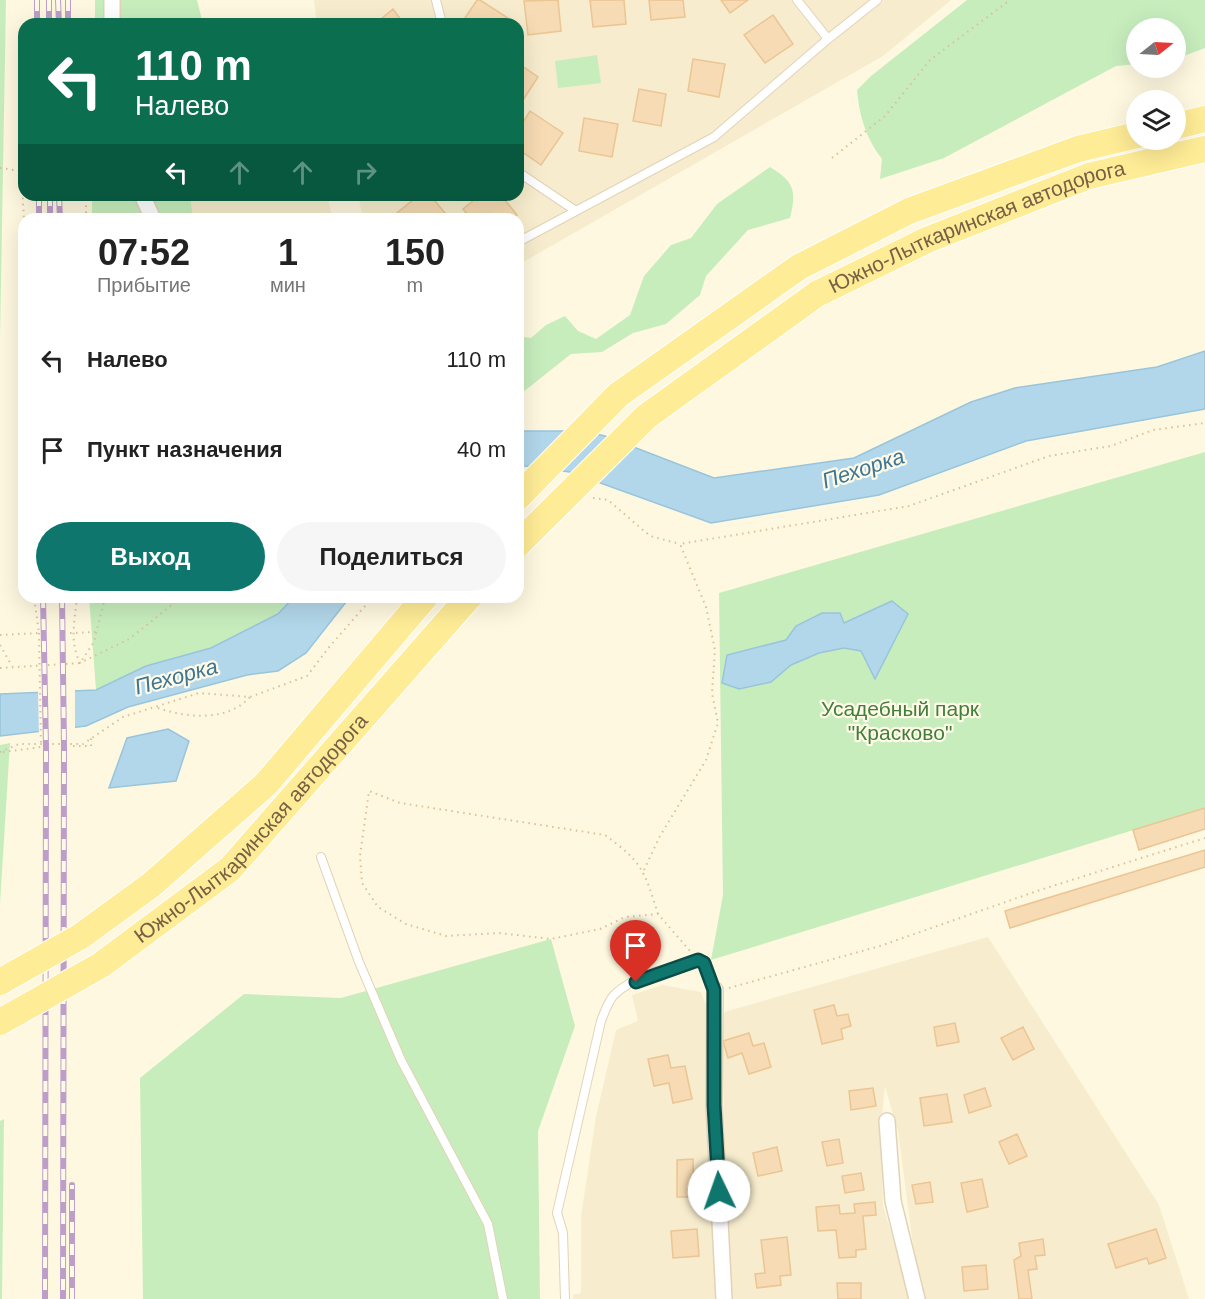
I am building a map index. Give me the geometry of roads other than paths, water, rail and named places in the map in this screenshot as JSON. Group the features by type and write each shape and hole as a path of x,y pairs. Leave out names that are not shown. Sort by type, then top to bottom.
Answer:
{"main road":[{"path":"1186,124 1205,119"},
{"name":"Южно-Лыткаринская автодорога","path":"524,491 618,394 799,267 909,211 1078,149 1126,138"},
{"name":"Южно-Лыткаринская автодорога","path":"524,538 647,416 817,294 927,240 1089,176 1205,149"},
{"name":"Южно-Лыткаринская автодорога","path":"0,982 81,936 151,885 266,784 420,603"},
{"name":"Южно-Лыткаринская автодорога","path":"0,1022 101,965 230,869 464,603"}],"street":[{"path":"112,0 112,18"},
{"path":"714,990 714,1105 724,1299"},
{"path":"887,1121 893,1201 917,1299"}],"lane":[{"path":"436,0 440,18"},
{"path":"797,0 828,39"},
{"path":"524,239 714,137 877,0"},
{"path":"524,176 576,211"},
{"path":"321,857 359,963 401,1060 488,1224 503,1299"},
{"path":"565,1299 563,1233 557,1213 601,1021 613,996 657,973 698,960 704,963 714,990"}],"water":[{"name":"Пехорка","path":"1205,351 1205,409 1026,441 879,495 711,523 570,472 524,466 524,431 584,431 605,436 714,478 854,458 971,402 1015,388 1157,367"},
{"path":"892,601 908,614 875,679 861,651 844,648 819,653 791,665 771,682 739,689 722,683 727,655 786,640 796,626 822,613 840,613 844,623"},
{"name":"Пехорка","path":"288,603 345,603 306,653 278,671 247,675 128,707 86,726 0,736 0,694 96,690 146,666 211,648 278,614"},
{"path":"168,729 189,741 176,781 109,788 127,738"}],"railway":[{"path":"37,0 37,18"},
{"path":"49,0 49,18"},
{"path":"58,0 59,18"},
{"path":"68,0 68,18"},
{"path":"39,201 39,213"},
{"path":"50,201 50,213"},
{"path":"59,201 60,213"},
{"path":"43,603 46,747 45,1299"},
{"path":"62,603 63,1299"},
{"path":"72,1185 72,1299"}],"park label":[{"name":"Усадебный парк \"Красково\"","path":"900,721"}]}
